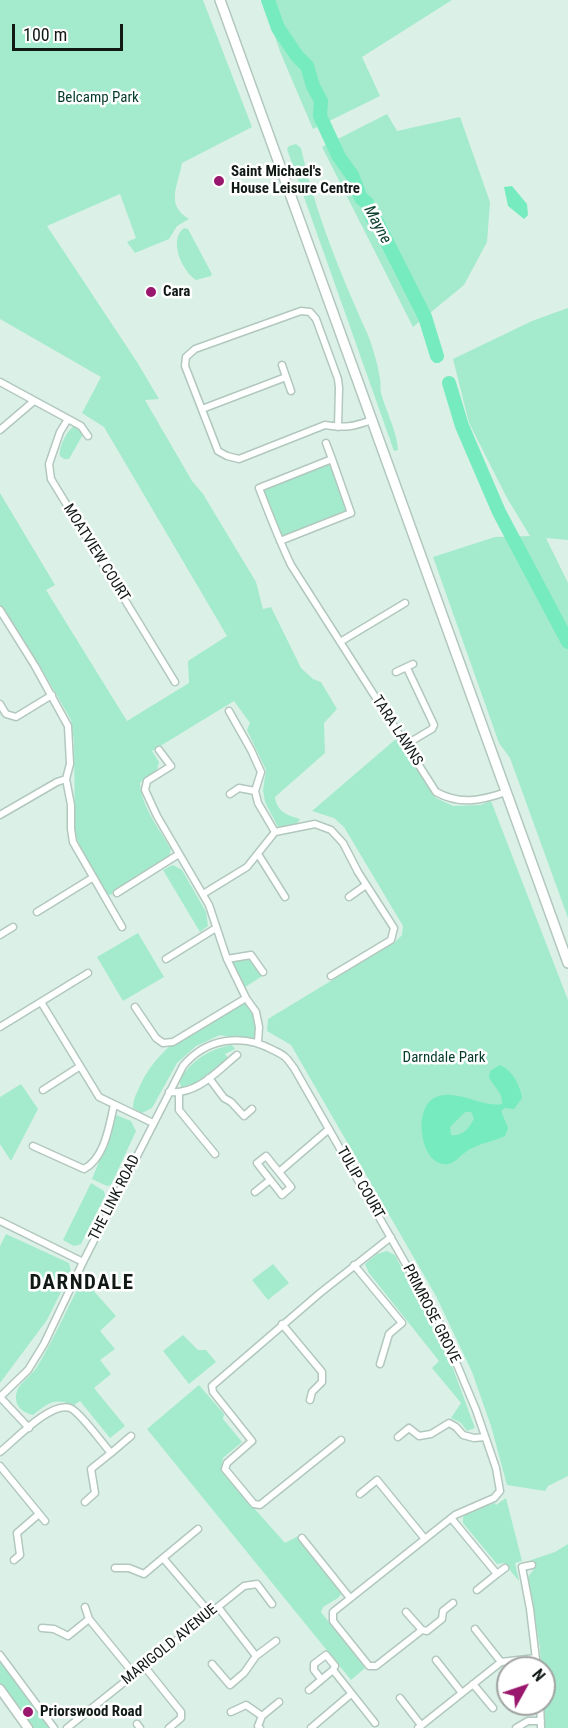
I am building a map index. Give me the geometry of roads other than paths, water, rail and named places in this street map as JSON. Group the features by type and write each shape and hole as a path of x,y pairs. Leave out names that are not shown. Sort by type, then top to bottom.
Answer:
{"main road":[{"path":"220,0 568,963"}],"street":[{"path":"338,427 338,379 316,319 310,312 301,311 195,350 186,357 186,366 218,451 227,456 239,459 325,425 338,427 348,428 372,420"},
{"path":"282,365 291,391"},
{"path":"202,409 286,377"},
{"path":"0,382 81,426 88,436"},
{"path":"0,430 34,401"},
{"name":"MOATVIEW COURT","path":"68,419 60,432 49,464 51,479 175,682"},
{"path":"280,542 351,513 326,443"},
{"name":"TARA LAWNS","path":"332,459 259,488 291,565 436,792 445,797 468,801 506,792"},
{"path":"339,642 405,603"},
{"path":"0,610 52,695 68,726 70,764 66,779 71,805 73,842 122,927"},
{"path":"396,672 410,666 434,725 432,729 405,745"},
{"path":"0,704 6,714 16,717 52,695"},
{"path":"230,711 261,772 255,791 258,803 275,832"},
{"path":"159,750 171,766 147,781 145,790 209,905 227,958 246,998 256,1012 259,1027 258,1042"},
{"path":"0,815 66,779"},
{"path":"230,794 239,788 255,791"},
{"path":"203,894 247,867 275,832 315,824 331,830 343,843 366,885 394,928 392,940 331,976"},
{"path":"117,893 179,854"},
{"path":"258,854 285,897"},
{"path":"37,912 92,878"},
{"path":"349,897 366,885"},
{"path":"0,935 13,927"},
{"path":"166,959 216,928"},
{"path":"227,958 251,955 263,972"},
{"path":"0,1027 88,973"},
{"path":"135,1007 156,1038 163,1043 173,1042 246,998"},
{"path":"41,1002 99,1097 153,1123"},
{"name":"THE LINK ROAD","path":"0,1397 28,1370 44,1344 183,1066 199,1050 222,1041 240,1039 258,1042"},
{"name":"TULIP COURT","path":"258,1042 285,1056 391,1237"},
{"path":"169,1092 180,1093 197,1088 237,1055"},
{"path":"43,1090 79,1066"},
{"path":"209,1078 224,1098 244,1116 252,1109"},
{"path":"180,1093 179,1110 215,1155"},
{"path":"33,1146 84,1169 87,1168 94,1161 110,1130 114,1105"},
{"name":"TULIP COURT","path":"279,1172 329,1129"},
{"path":"266,1156 291,1187 282,1195 270,1180 257,1163 266,1156"},
{"path":"255,1192 270,1180"},
{"path":"0,1221 83,1262"},
{"path":"341,1440 260,1505 254,1504 225,1469 227,1463 252,1441 213,1392 212,1386 282,1324 391,1237"},
{"name":"PRIMROSE GROVE","path":"391,1237 440,1324 465,1380 496,1468 500,1491 494,1498 451,1518"},
{"name":"PRIMROSE GROVE","path":"354,1265 402,1323 389,1334 380,1364"},
{"path":"282,1324 322,1372 322,1382 312,1392 310,1400"},
{"path":"0,1397 29,1428"},
{"path":"0,1452 57,1407 70,1408 77,1413 111,1454"},
{"path":"398,1437 409,1428 419,1436 431,1434 449,1424 456,1427 463,1436 485,1437"},
{"path":"85,1502 95,1493 91,1469 131,1436"},
{"path":"0,1466 45,1521"},
{"path":"360,1494 377,1480 425,1539"},
{"path":"14,1560 20,1555 17,1533 39,1514"},
{"path":"453,1603 443,1611 442,1619 427,1631 422,1630 376,1666 369,1666 333,1621 333,1612 451,1518 497,1574"},
{"path":"115,1568 129,1568 144,1574 198,1529"},
{"path":"302,1538 350,1598"},
{"path":"163,1558 210,1613"},
{"path":"532,1565 522,1567 536,1656"},
{"path":"477,1590 505,1568"},
{"name":"MARIGOLD AVENUE","path":"67,1728 244,1586 257,1584 272,1604"},
{"path":"85,1607 89,1619 134,1674"},
{"path":"218,1607 256,1656"},
{"path":"406,1611 422,1630"},
{"path":"42,1628 54,1629 68,1636 89,1619"},
{"path":"475,1629 496,1656"},
{"path":"212,1664 230,1685 244,1673 256,1656 276,1641"},
{"path":"0,1655 54,1728"},
{"path":"309,1690 333,1670 335,1666 326,1655 314,1664 314,1670 321,1679"},
{"path":"436,1660 462,1693"},
{"path":"144,1666 181,1712 181,1718 169,1728"},
{"path":"400,1698 420,1727 496,1666"},
{"path":"333,1670 375,1723"},
{"path":"473,1684 493,1708"},
{"path":"0,1689 28,1728"},
{"path":"311,1728 351,1694"},
{"path":"260,1728 258,1726 262,1716 279,1702"},
{"path":"231,1712 246,1706 262,1716"},
{"path":"516,1728 528,1721 541,1724"}],"waterway":[{"name":"Mayne","path":"268,0 278,28 297,56 307,66 313,86 321,101 320,116 339,157 352,175 361,198 367,203 372,218 377,222 425,317 437,356"},
{"name":"Mayne","path":"449,383 462,426 499,512 568,642"}],"place":[{"name":"Saint Michael's House Leisure Centre","path":"219,181"},
{"name":"Cara","path":"151,292"},
{"name":"Priorswood Road","path":"28,1712"}],"district":[{"name":"DARNDALE","path":"82,1284"}],"park label":[{"name":"Belcamp Park","path":"98,98"},
{"name":"Darndale Park","path":"444,1058"}]}
